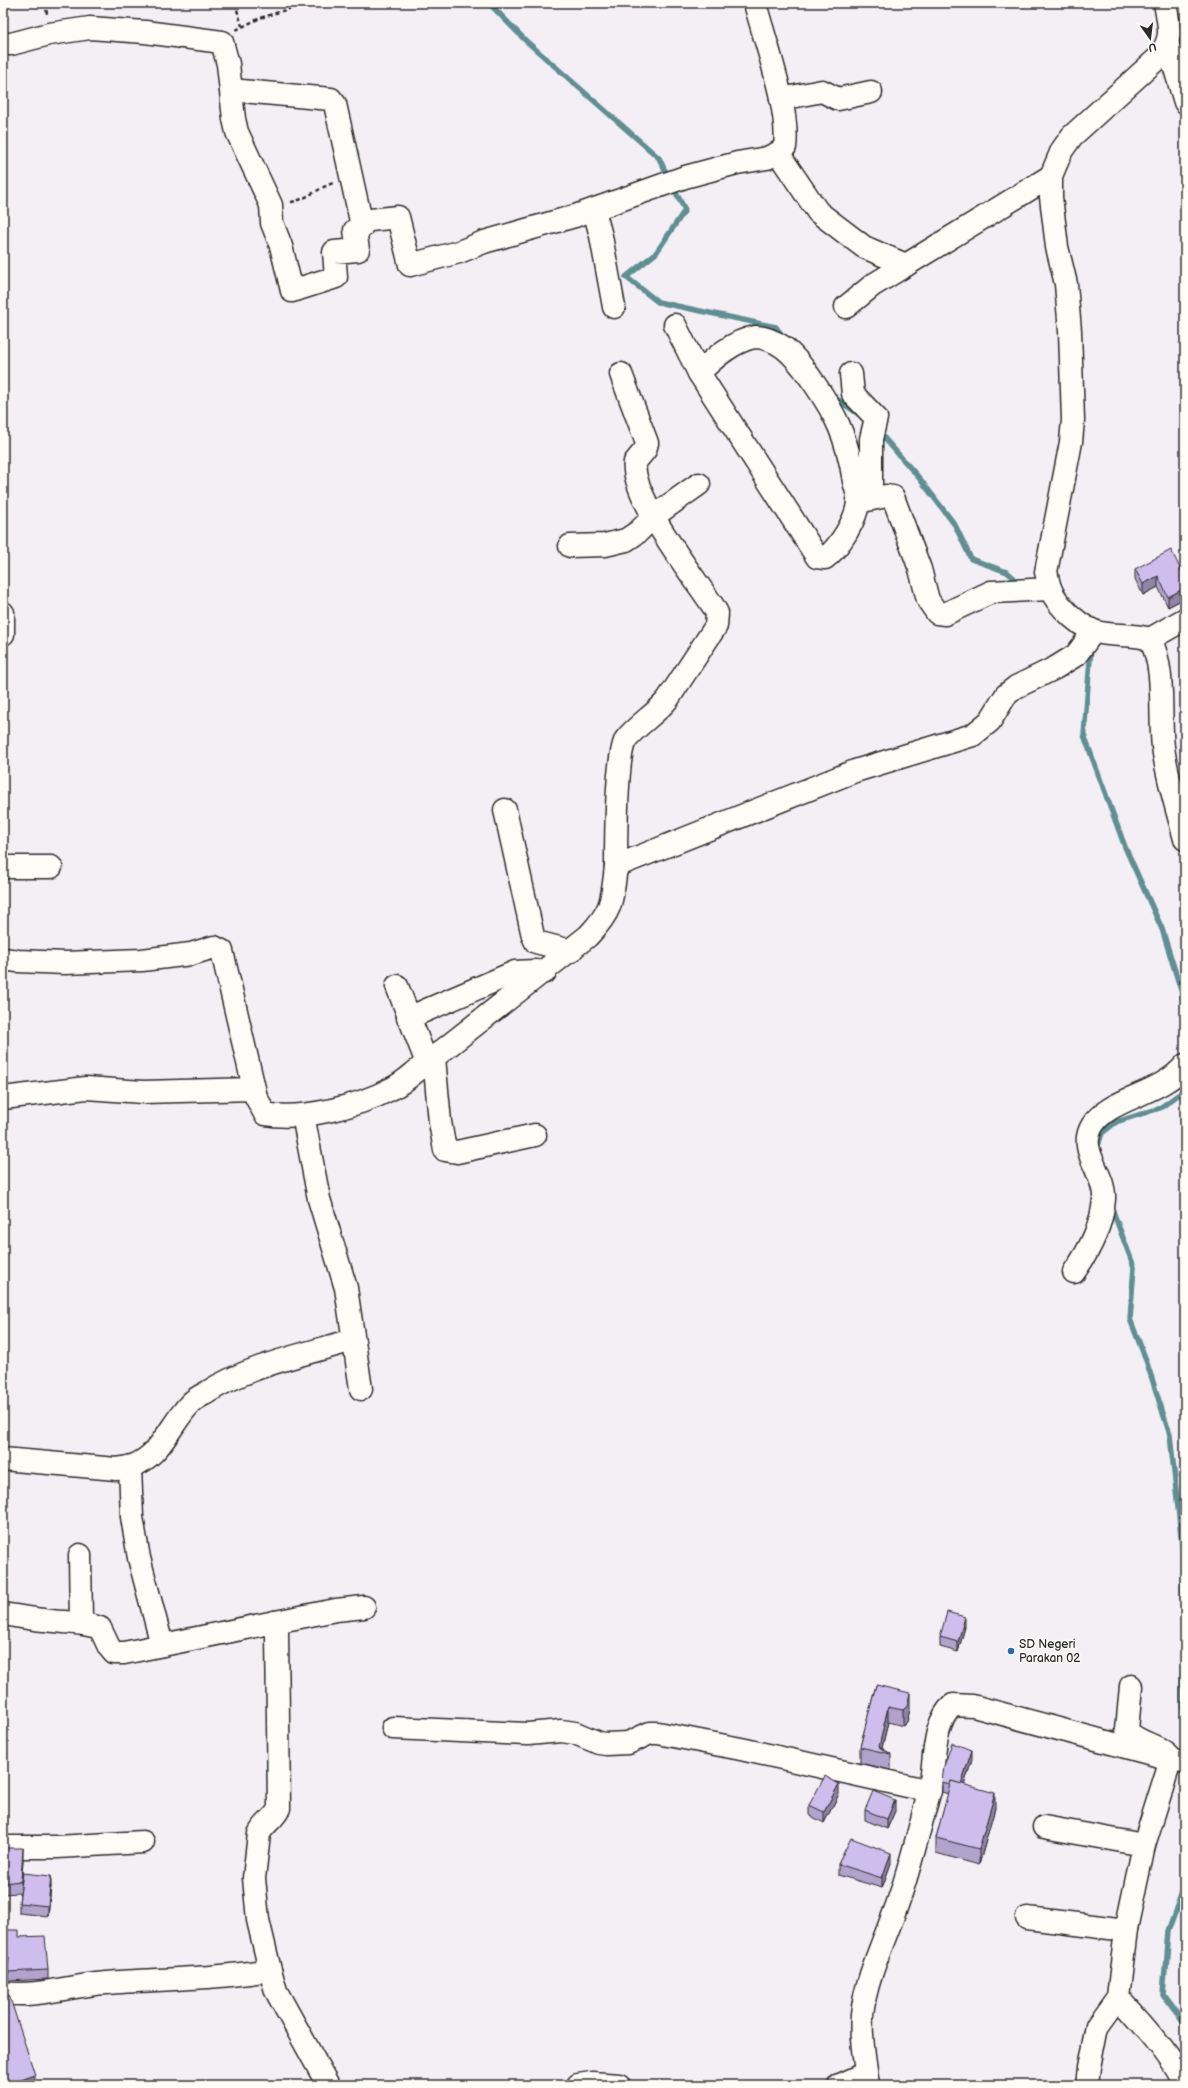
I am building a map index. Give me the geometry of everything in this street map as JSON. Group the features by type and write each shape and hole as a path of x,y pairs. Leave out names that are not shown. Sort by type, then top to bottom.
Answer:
{"street":[{"path":"361,221 398,217 410,265 459,252 484,242 594,210 685,177 738,163 767,158 778,153 785,147 786,140 780,99 755,3"},
{"path":"1165,3 1174,36 1185,102"},
{"path":"3,44 11,44 49,34 90,28 144,32 222,42 228,64 231,90 237,132 271,206 272,223 281,246 292,291 336,277 334,252 358,250 355,230 361,228 361,221 335,104 331,99 231,90"},
{"path":"1045,589 1048,556 1071,442 1073,420 1070,324 1066,284 1057,247 1051,198 1051,176 1062,150 1072,136 1159,57 1174,36"},
{"path":"780,99 822,92 835,98 871,92"},
{"path":"778,153 818,212 864,247 906,265"},
{"path":"846,307 873,285 1051,176"},
{"path":"594,210 601,236 614,307"},
{"path":"675,325 699,373 816,557 820,559 829,555 841,541 865,500 873,429 853,394 851,374"},
{"path":"699,373 719,355 745,339 763,337 784,348 796,360 822,397 838,424 865,500"},
{"path":"3,959 53,963 107,962 160,959 191,954 214,947 219,948 222,951 226,964 254,1089 260,1108 265,1114 274,1116 303,1115 345,1105 391,1089 431,1061 545,972 588,936 608,914 612,902 616,866 615,829 622,748 633,732 659,710 668,699 716,626 717,619 713,606 654,516 641,489 634,470 636,459 645,450 646,443 621,374"},
{"path":"570,546 605,545 626,540 638,532 654,516 699,484"},
{"path":"865,500 890,496 896,501 920,570 928,600 937,613 945,614 991,592 1045,589 1074,619 1085,641"},
{"path":"3,613 3,634"},
{"path":"616,866 855,771 973,735 990,721 1006,695 1016,686 1055,668 1085,641 1111,634 1138,636 1150,639 1185,619"},
{"path":"1150,639 1159,662 1160,720 1167,770 1179,788 1185,839"},
{"path":"505,810 533,936 536,942 571,951"},
{"path":"3,867 51,867"},
{"path":"408,1018 515,972 545,972"},
{"path":"397,986 408,1018 431,1061 445,1150 457,1152 535,1135"},
{"path":"1074,1272 1093,1241 1104,1198 1086,1138 1091,1127 1098,1116 1159,1086 1171,1078 1185,1065"},
{"path":"3,1098 86,1088 143,1092 254,1089"},
{"path":"303,1115 320,1205 346,1288 361,1390"},
{"path":"3,1460 116,1469 130,1466 147,1458 160,1444 190,1404 208,1391 237,1377 261,1368 353,1340"},
{"path":"130,1466 132,1517 138,1551 162,1646"},
{"path":"80,1554 80,1622"},
{"path":"3,1614 43,1620 80,1622 100,1628 109,1647 114,1653 124,1653 336,1610 364,1607"},
{"path":"275,1622 277,1632 279,1808 276,1816 262,1827 259,1834 254,1878 258,1920 276,1991 328,2085"},
{"path":"1131,1686 1127,1730 1133,1736 1163,1750 1178,1761"},
{"path":"839,2085 867,2079 862,2037 862,2015 868,1988 905,1883 930,1791 941,1721 946,1712 953,1705 974,1706 1178,1761"},
{"path":"393,1728 528,1734 561,1731 575,1733 593,1741 606,1744 628,1743 650,1733 658,1733 742,1749 930,1791"},
{"path":"1087,2085 1097,2026 1118,1997 1126,1930 1144,1845 1178,1761"},
{"path":"1044,1827 1144,1845"},
{"path":"3,1847 57,1847 143,1842"},
{"path":"1026,1918 1126,1930"},
{"path":"3,1993 29,1994 105,1983 223,1976 270,1970"},
{"path":"1118,1997 1138,2018 1174,2065 1184,2085"},
{"path":"578,2085 592,2083 619,2085"}],"path":[{"path":"235,3 242,26"},
{"path":"222,42 242,26 298,6 297,3"},
{"path":"271,206 300,201 323,186 351,179"}],"building":[{"path":"1171,550 1185,578 1185,588 1168,597 1158,576 1143,584 1135,569"},
{"path":"947,1612 965,1617 958,1642 940,1637"},
{"path":"876,1685 910,1693 907,1706 903,1710 888,1707 879,1747 891,1754 860,1747"},
{"path":"952,1743 972,1750 961,1784 951,1781 950,1784 942,1782 944,1766"},
{"path":"825,1776 839,1784 824,1812 809,1805"},
{"path":"951,1781 995,1793 979,1849 936,1838"},
{"path":"873,1791 895,1800 887,1819 865,1810"},
{"path":"851,1838 891,1853 882,1878 838,1864"},
{"path":"3,1848 23,1848 21,1881 3,1883"},
{"path":"23,1873 51,1876 48,1906 19,1903"},
{"path":"3,1930 19,1930 19,1937 45,1936 48,1970 8,1972 9,1957 3,1957"},
{"path":"3,1995 9,1995 35,2075 7,2085 3,2085"}],"waterway":[{"path":"489,3 525,40 659,158 668,177"},
{"path":"673,187 685,210 656,253 626,277 658,302 776,327 784,338"},
{"path":"831,395 857,413"},
{"path":"879,432 920,479 955,525 971,559 1007,572 1021,584"},
{"path":"1091,648 1084,735 1125,847 1162,929 1185,1003"},
{"path":"1097,1149 1102,1133 1116,1122 1160,1108 1185,1090"},
{"path":"1111,1206 1134,1267 1130,1319 1146,1360 1170,1435 1183,1553 1183,1707 1185,1717"},
{"path":"1185,1884 1168,1931 1163,1995 1185,2025"}],"place":[{"name":"SD Negeri Parakan 02","path":"1011,1651"}]}
